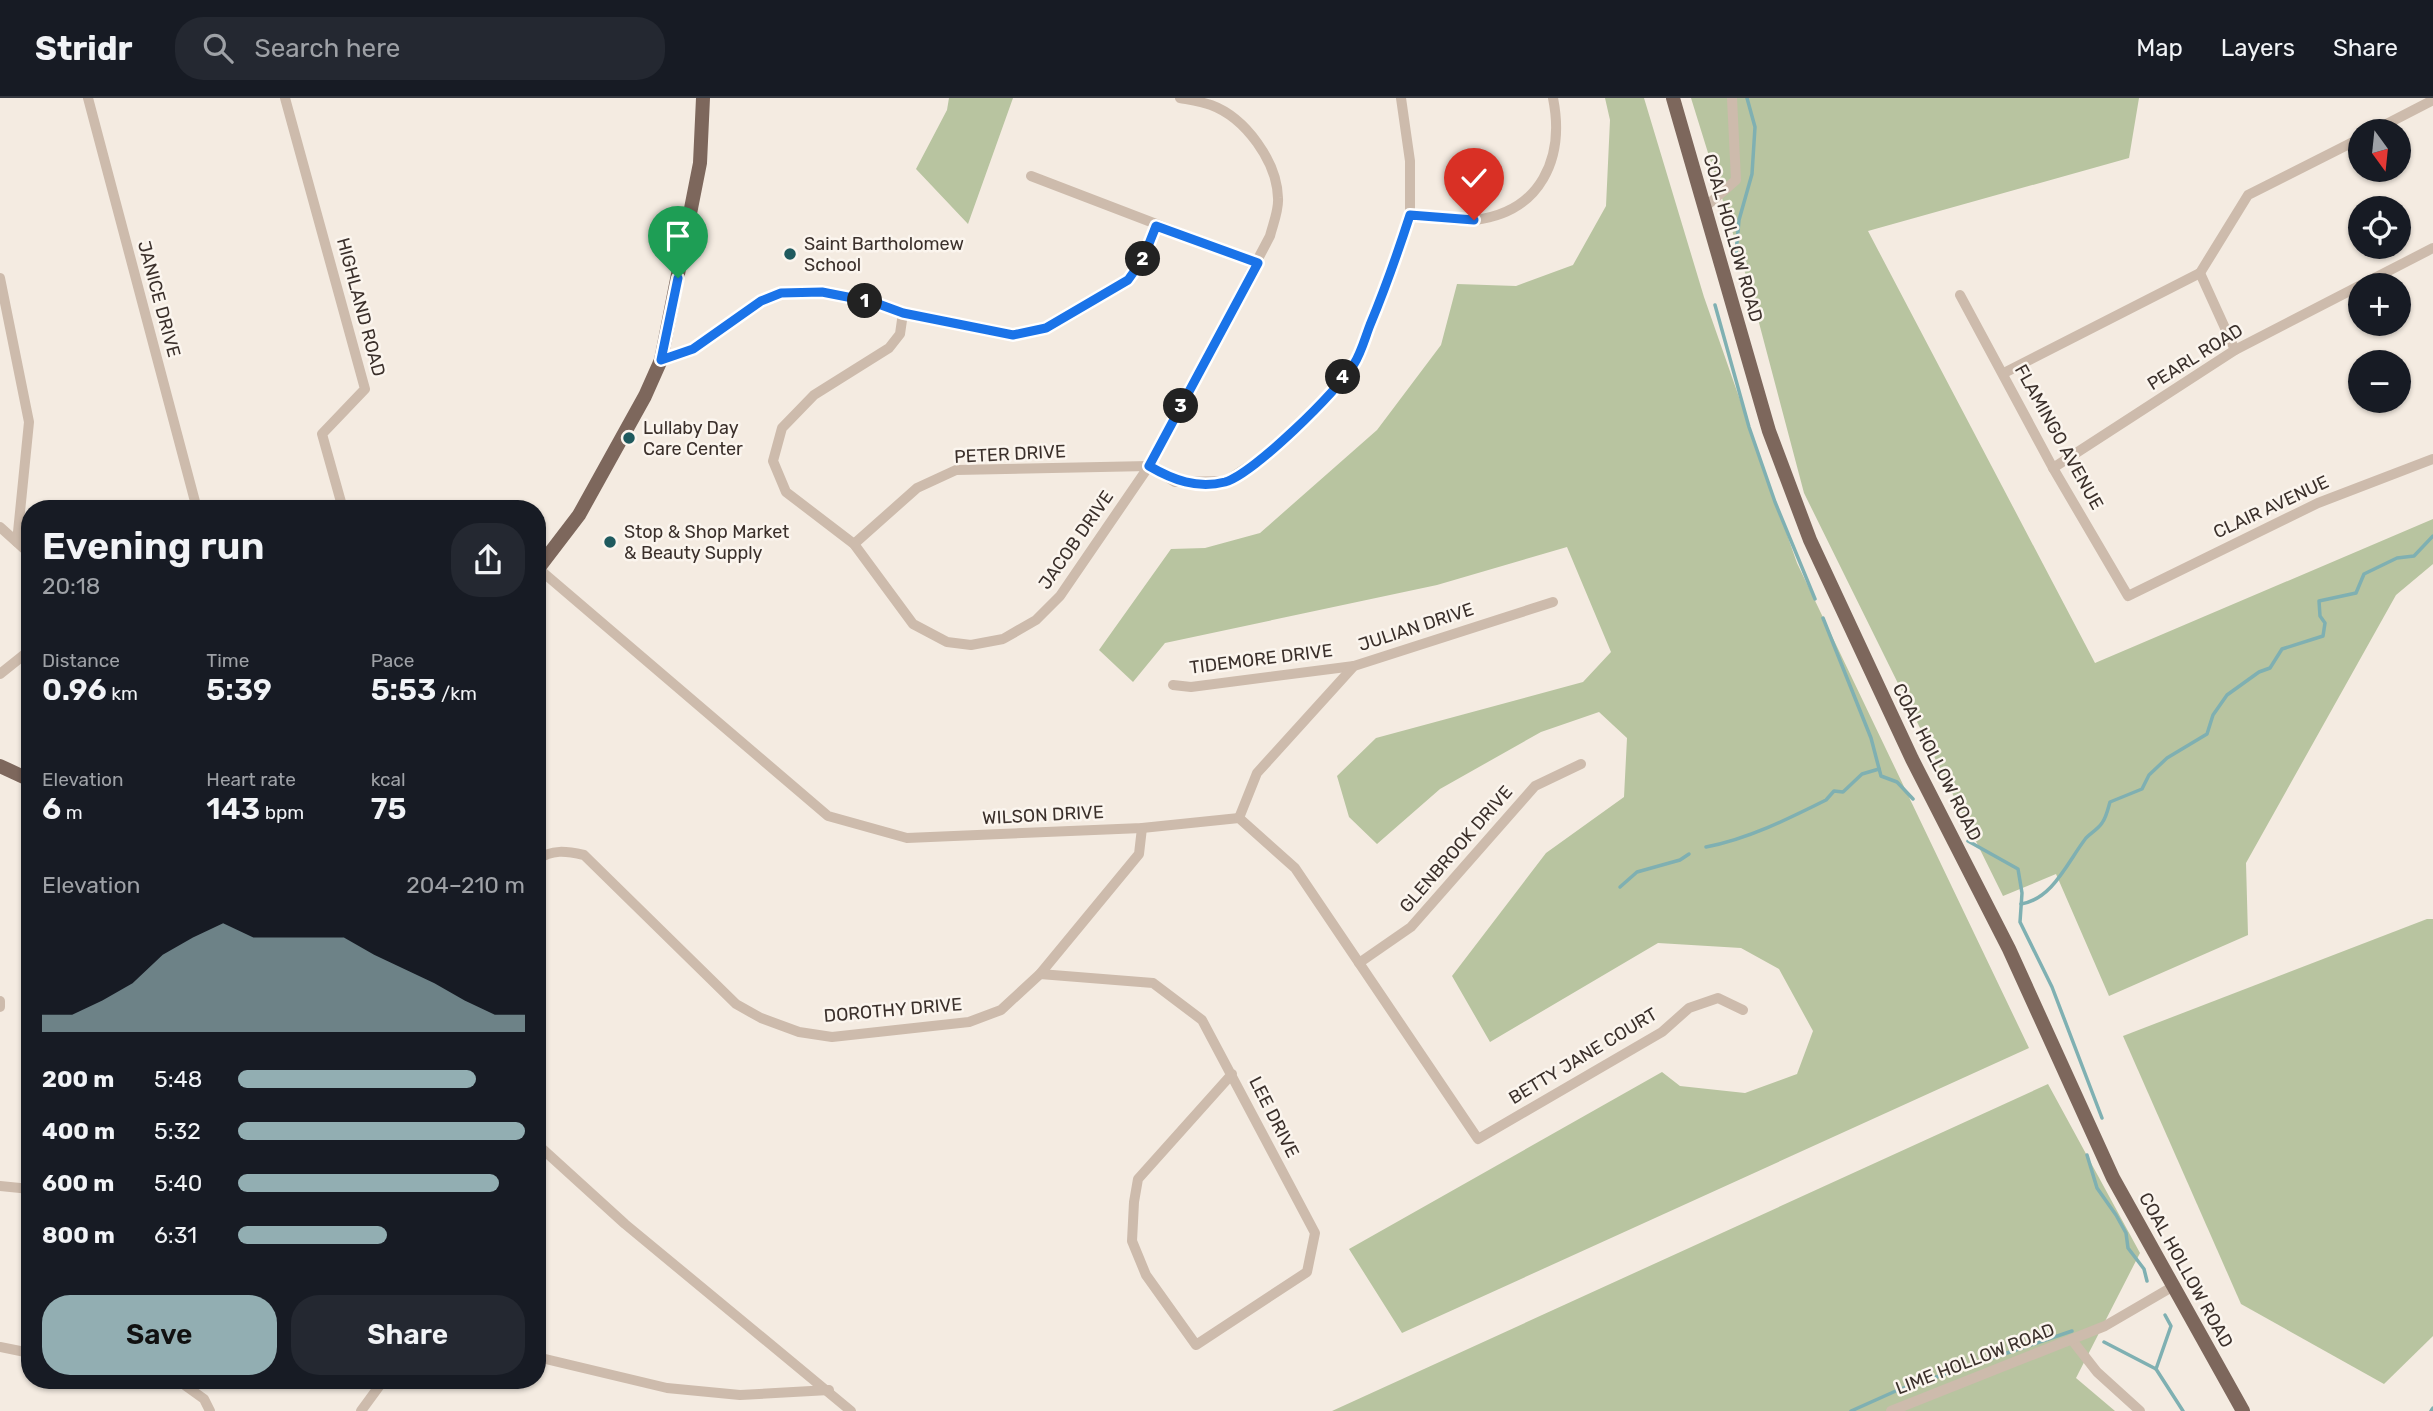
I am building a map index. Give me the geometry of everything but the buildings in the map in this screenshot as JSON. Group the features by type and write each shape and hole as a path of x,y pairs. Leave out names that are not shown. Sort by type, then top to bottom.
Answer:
{"main road":[{"path":"546,559 579,515 645,396 661,360 700,163 703,98"},
{"name":"COAL HOLLOW ROAD","path":"1673,98 1769,430 1810,540 1912,760 2009,949 2102,1156 2172,1287 2243,1411"},
{"path":"0,766 21,776"}],"street":[{"name":"JANICE DRIVE","path":"88,98 195,500"},
{"name":"HIGHLAND ROAD","path":"285,98 365,389 325,427 322,434 340,500"},
{"name":"JACOB DRIVE","path":"903,313 900,334 889,348 814,395 782,428 774,461 786,492 854,544 913,624 947,642 971,645 1003,639 1036,620 1060,596 1149,466 1270,236 1279,200 1273,170 1257,143 1240,125 1213,106 1180,98"},
{"path":"1149,466 1175,482 1226,481 1263,457 1307,419 1353,365 1389,278 1410,215 1410,161 1401,98"},
{"path":"1410,215 1474,220 1516,208 1541,185 1554,153 1559,127 1553,98"},
{"path":"1704,208 1736,180 1732,98"},
{"path":"2396,119 2433,100"},
{"path":"2004,373 2200,273 2248,195 2348,145"},
{"path":"1031,176 1258,263"},
{"path":"661,360 693,349 761,301 781,293 822,292 873,302 903,313 1013,335 1046,328 1128,280 1143,259 1156,226"},
{"name":"PEARL ROAD","path":"2384,273 2433,248"},
{"path":"2200,273 2235,350"},
{"path":"0,278 29,422 21,500"},
{"name":"PEARL ROAD","path":"2053,468 2235,350 2348,292"},
{"name":"FLAMINGO AVENUE","path":"1960,295 2053,468 2128,596"},
{"name":"CLAIR AVENUE","path":"2128,596 2318,503 2433,459"},
{"name":"PETER DRIVE","path":"854,544 917,488 956,470 1149,466"},
{"path":"17,541 21,501"},
{"path":"0,527 21,545"},
{"name":"WILSON DRIVE","path":"546,577 828,816 907,838 1142,828 1239,818"},
{"name":"JULIAN DRIVE","path":"1239,818 1257,773 1354,666 1553,602"},
{"path":"0,674 21,657"},
{"name":"TIDEMORE DRIVE","path":"1173,685 1191,687 1354,666"},
{"name":"GLENBROOK DRIVE","path":"1359,963 1411,927 1535,786 1581,764"},
{"path":"1239,818 1296,867 1359,963"},
{"name":"DOROTHY DRIVE","path":"546,854 567,851 584,855 736,1003 761,1018 799,1032 832,1037 969,1022 1001,1010 1040,974 1139,854 1142,828"},
{"name":"BETTY JANE COURT","path":"1359,963 1478,1139 1662,1032 1689,1008 1718,998 1743,1010"},
{"name":"LEE DRIVE","path":"1040,974 1153,983 1202,1020 1233,1074 1315,1233 1307,1272 1196,1345 1146,1275 1132,1241 1134,1202 1138,1179 1233,1074"},
{"path":"0,1001 0,1007"},
{"path":"546,1152 625,1224 829,1390 851,1411"},
{"path":"0,1186 21,1188"},
{"name":"LIME HOLLOW ROAD","path":"1891,1411 2105,1326 2172,1287"},
{"name":"LIME HOLLOW ROAD","path":"2072,1340 2097,1372 2140,1411"},
{"path":"0,1347 21,1351"},
{"path":"546,1359 667,1388 740,1395 829,1390"},
{"path":"190,1389 204,1399 210,1411"},
{"path":"361,1411 377,1389"}],"green space":[{"path":"949,98 1013,98 968,224 916,169 947,110"},
{"path":"1605,98 1644,98 1704,297 1797,563 2029,1048 1402,1333 1349,1249 1662,1072 1680,1086 1745,1093 1797,1074 1813,1031 1779,969 1741,948 1658,943 1490,1042 1452,976 1546,853 1624,797 1627,738 1599,712 1541,732 1440,789 1377,844 1349,817 1337,776 1376,738 1583,682 1611,652 1567,547 1437,585 1165,643 1133,682 1099,650 1171,549 1205,548 1260,533 1377,430 1441,345 1457,284 1516,286 1573,265 1606,206 1610,120"},
{"path":"1691,98 2139,98 2129,158 1868,231 2095,663 2433,519 2433,564 2396,595 2246,863 2248,935 2109,996 2056,874 2003,896 1804,493 1749,285"},
{"path":"2427,919 2433,919 2433,1336 2384,1384 2241,1304 2123,1036"},
{"path":"2048,1084 2140,1253 2076,1378 2115,1411 1332,1411"}],"waterway":[{"path":"1735,264 1739,220 1752,174 1755,127 1747,98"},
{"path":"1715,305 1749,427 1775,502 1815,599"},
{"path":"2021,904 2042,895 2059,878 2086,838 2102,823 2110,802 2142,789 2149,775 2167,758 2207,734 2213,715 2227,695 2259,672 2270,668 2282,649 2323,636 2325,623 2320,616 2319,601 2356,593 2364,574 2397,558 2414,556 2433,536"},
{"path":"1823,618 1871,738 1881,776 1897,782 1913,799"},
{"path":"1706,847 1752,834 1782,821 1826,800 1834,791 1843,792 1862,774 1879,769"},
{"path":"1968,841 2018,869 2022,893 2020,922 2052,987 2102,1118"},
{"path":"1620,887 1637,872 1680,860 1689,854"},
{"path":"2087,1155 2097,1188 2126,1233 2128,1248 2144,1269 2147,1281"},
{"path":"2156,1369 2171,1326 2165,1315"},
{"path":"1851,1411 1898,1390 2072,1331"},
{"path":"2104,1342 2156,1369 2183,1411"}],"place":[{"name":"Saint Bartholomew School","path":"790,254"},
{"name":"Lullaby Day Care Center","path":"629,438"},
{"name":"Stop & Shop Market & Beauty Supply","path":"610,542"}],"route":[{"path":"678,278 661,360 693,349 761,301 781,293 822,292 873,302 903,313 1013,335 1046,328 1077,313 1128,280 1143,259 1156,226 1258,263 1149,466 1175,482 1200,483 1226,481 1263,457 1307,419 1353,365 1389,278 1410,215 1474,220"}]}
